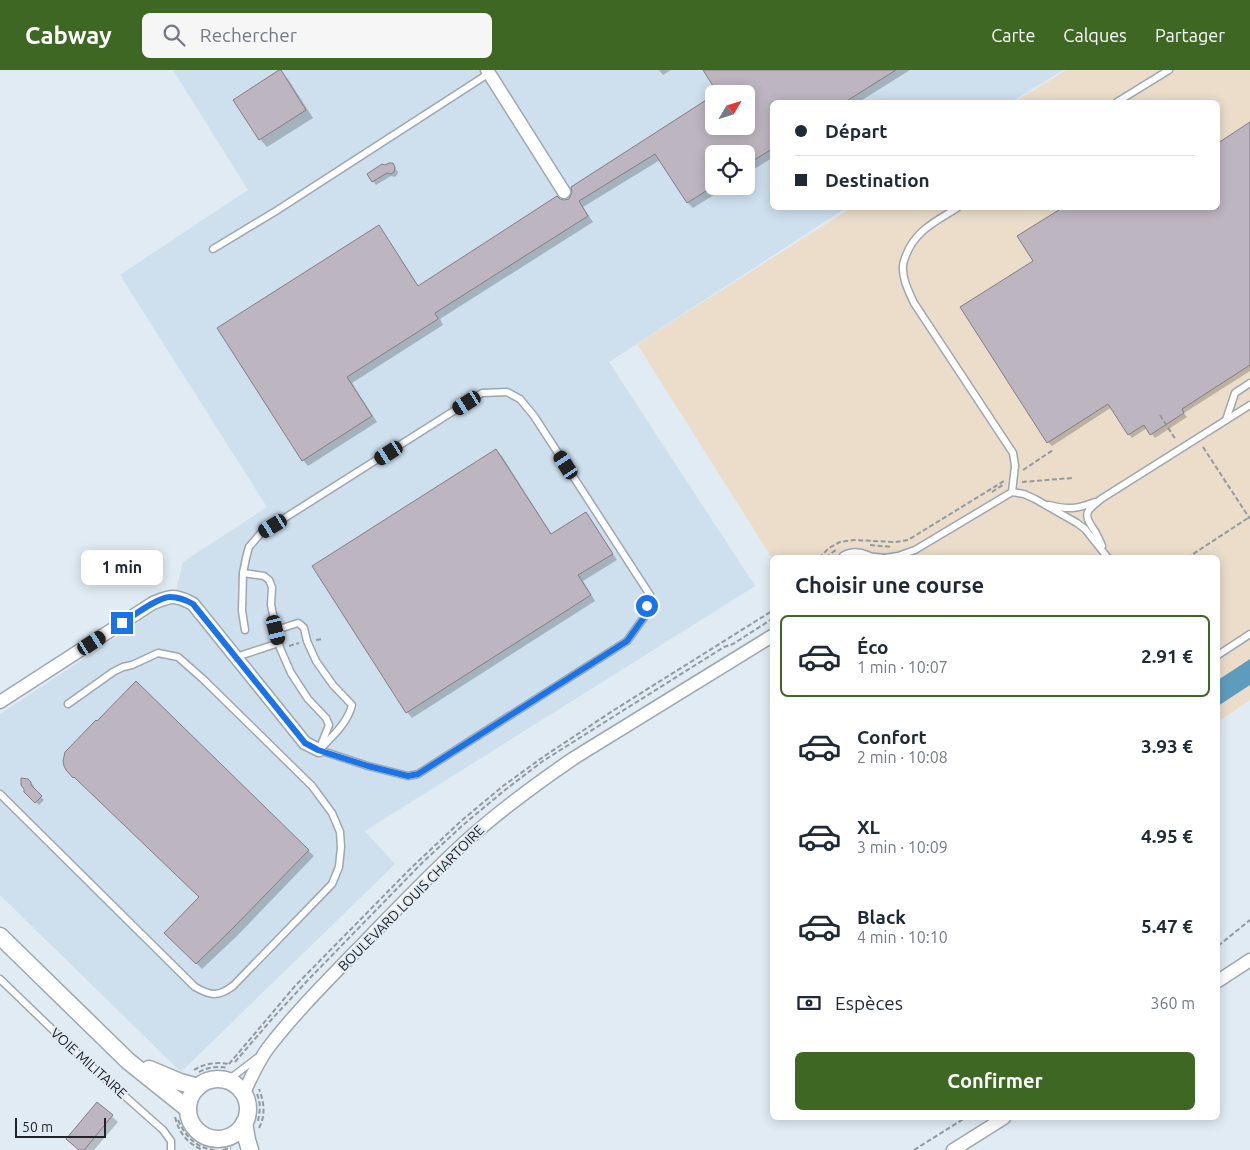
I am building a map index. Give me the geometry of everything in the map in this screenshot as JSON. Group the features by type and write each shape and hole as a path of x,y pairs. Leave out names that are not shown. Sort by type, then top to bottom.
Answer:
{"main road":[{"path":"0,936 128,1060 184,1093 189,1117 192,1125 198,1132 234,1146"},
{"path":"184,1093 212,1080 242,1079 247,1114 234,1146"},
{"path":"234,1146 231,1136 239,1131 244,1123"}],"street":[{"path":"490,71 564,192"},
{"path":"0,702 153,603 169,596 183,598 193,604 305,743 318,750"},
{"name":"BOULEVARD LOUIS CHARTOIRE","path":"242,1079 302,1008 377,929 466,841 503,810 574,758 770,637"},
{"path":"1220,980 1250,960"},
{"path":"953,1150 1001,1120"}],"lane":[{"path":"1120,100 1168,70"},
{"path":"213,249 276,211 490,71"},
{"path":"954,210 918,235 908,250 903,266 905,283 914,303 1013,453 1015,466 1012,492"},
{"path":"1226,420 1234,393 1250,383"},
{"path":"245,630 242,611 243,573 249,547 261,533 482,394 507,392 520,399 534,416 650,595 645,616 627,641 418,774 408,776 318,750"},
{"path":"1107,555 1098,536 1088,521 1087,511 1101,499 1250,405"},
{"path":"901,555 915,550 1012,492 1024,494 1066,509 1075,508 1101,499"},
{"path":"1042,502 1085,529 1106,555"},
{"path":"911,555 915,550"},
{"path":"243,573 264,576 270,580 272,587 271,605 279,644 291,673 308,699 326,718 329,725 318,750"},
{"path":"276,630 298,623 302,625 316,661 333,686 352,705 348,716 335,734 318,750"},
{"path":"1220,654 1250,634"},
{"path":"236,657 279,644"},
{"path":"0,794 195,987 206,993 225,992 233,986 332,884 339,867 341,847 340,832 332,813 312,786 178,657 158,653 123,667 68,704"},
{"name":"VOIE MILITAIRE","path":"0,979 83,1059 163,1130 171,1141 170,1150"}],"path":[{"path":"1160,415 1182,448"},
{"path":"1192,555 1250,518 1197,438"},
{"path":"958,514 1013,479 1053,450"},
{"path":"822,555 829,548 840,542 854,540 895,542 908,540 997,484 1013,479 1072,478"},
{"path":"865,553 894,547"},
{"path":"829,555 843,552"},
{"path":"1220,944 1250,920"},
{"path":"220,1066 230,1068 242,1079 259,1087 263,1099 262,1123 256,1134 234,1146 209,1150 199,1146 182,1130 176,1109 191,1076 210,1067 220,1066"},
{"path":"184,1093 173,1102 178,1128 185,1139 203,1150"},
{"path":"914,1150 962,1120"}],"shaded area":[{"path":"173,70 1063,70 1014,100 770,100 770,210 843,210 609,362 755,586 365,831 395,864 181,1072 0,895 0,714 174,599 183,562 267,507 120,275 248,190"},
{"path":"1066,70 1250,70 1250,700 1220,721 1220,555 770,555 637,344 848,210 1220,210 1220,100 1018,100"}],"water":[{"path":"1250,659 1250,685 1220,705 1220,679"}],"building":[{"path":"281,70 306,110 259,140 233,100"},
{"path":"703,70 896,70 848,100 770,100 770,150 755,159 755,145 705,145 705,192 687,203 655,154 579,201 588,216 435,313 438,319 347,377 372,416 302,461 217,328 379,225 418,286 557,196 564,200 569,199 572,192 571,187 705,101 705,135 755,135 755,85 712,85"},
{"path":"1250,122 1250,365 1182,409 1184,413 1150,435 1144,425 1128,435 1108,404 1047,443 960,307 1033,261 1017,236 1059,210 1220,210 1220,142"},
{"path":"393,163 395,167 394,172 391,174 387,173 372,182 367,174 382,164"},
{"path":"496,449 551,534 586,512 613,554 578,575 591,595 406,713 312,566"},
{"path":"136,681 309,850 196,964 164,933 199,897 73,778 64,766 65,752"},
{"path":"21,778 28,779 42,796 35,803 24,792"},
{"path":"97,1102 113,1115 84,1150 79,1150 66,1139"}],"route":[{"path":"122,623 153,603 169,596 183,598 193,604 305,743 335,756 408,776 418,774 627,641 645,616 647,606"}]}
